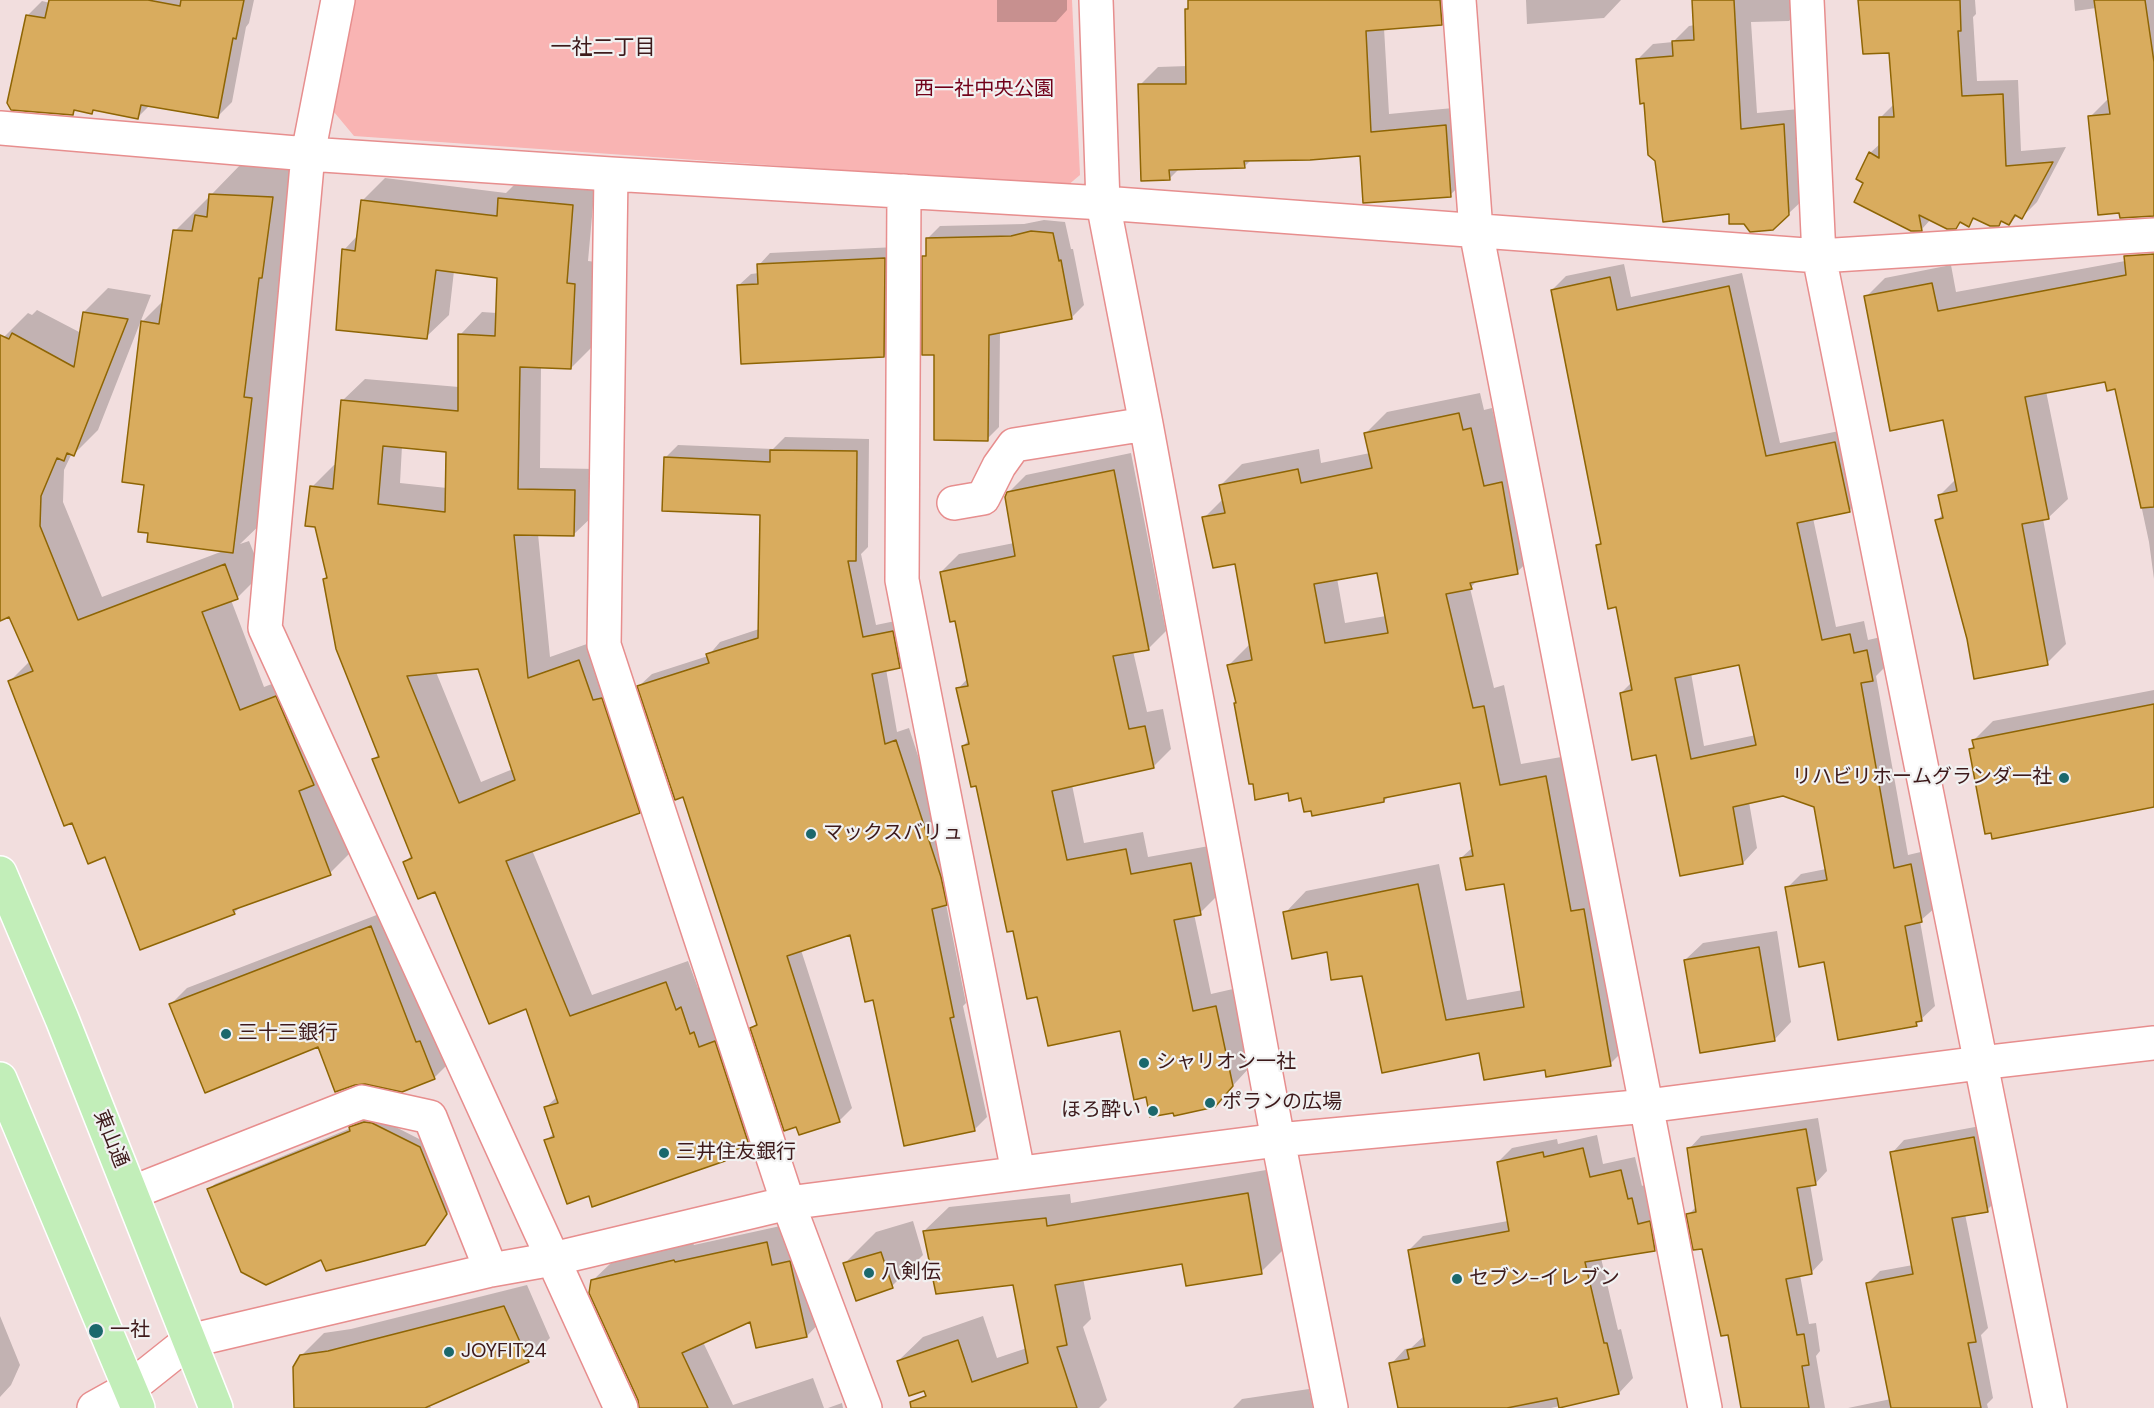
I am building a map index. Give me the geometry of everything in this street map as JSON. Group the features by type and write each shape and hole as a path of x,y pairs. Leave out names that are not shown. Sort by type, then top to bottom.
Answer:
{"main road":[{"name":"東山通","path":"0,873 62,1019 216,1408"},
{"path":"0,1079 134,1398"}],"street":[{"path":"338,0 308,154 265,628 621,1408"},
{"path":"1096,0 1103,203 1278,1140 1331,1408"},
{"path":"1459,0 1476,231 1706,1408"},
{"path":"1807,0 1819,256 2050,1408"},
{"path":"0,128 308,154 1103,203 1819,256 2154,235"},
{"path":"612,174 604,645 788,1203 865,1408"},
{"path":"904,191 902,580 1018,1172"},
{"path":"954,503 983,498 999,466 1014,445 1146,424"},
{"path":"94,1408 134,1398 189,1341 491,1270 553,1259 788,1203 1278,1140 1647,1106 2154,1043"},
{"path":"131,1193 362,1102 430,1117 491,1270"}],"green space":[{"name":"西一社中央公園","path":"355,0 1072,0 1080,175 1067,186 354,136 334,112"}],"building":[{"path":"49,0 148,0 180,6 181,0 244,0 236,39 233,38 218,118 141,105 138,119 93,110 92,114 74,110 73,115 11,110 7,103 26,15 45,18"},
{"path":"1188,0 1440,0 1442,25 1366,31 1371,132 1446,125 1451,197 1363,203 1360,156 1310,160 1244,161 1245,168 1169,170 1170,180 1141,181 1138,84 1186,84 1185,9 1188,9"},
{"path":"1692,0 1734,0 1741,129 1784,124 1789,215 1773,230 1750,232 1744,224 1729,224 1729,214 1663,222 1655,161 1648,155 1644,103 1640,104 1636,59 1673,56 1672,41 1694,40"},
{"path":"1858,0 1960,0 1961,31 1958,31 1962,96 2003,94 2006,166 2053,162 2022,219 2015,215 2009,225 2001,221 1999,226 1990,226 1973,218 1969,227 1960,222 1956,229 1947,229 1919,215 1922,231 1911,231 1854,202 1863,183 1856,179 1869,152 1879,158 1879,117 1894,117 1889,53 1863,54"},
{"path":"2094,0 2145,0 2154,62 2154,216 2120,218 2119,213 2098,215 2088,116 2110,114"},
{"path":"209,194 273,197 262,278 259,278 244,397 252,398 233,553 147,542 148,533 138,532 144,485 122,482 141,321 159,324 173,230 192,231 195,215 207,217"},
{"path":"498,198 573,205 567,283 575,284 571,369 520,367 518,489 575,490 574,536 514,535 528,678 579,660 593,700 602,698 640,813 506,861 570,1016 666,982 676,1010 681,1007 690,1034 694,1032 699,1047 715,1041 749,1145 723,1154 725,1161 592,1207 589,1196 567,1204 544,1140 554,1137 544,1107 558,1103 526,1009 489,1024 435,892 418,899 403,862 412,858 372,759 379,757 336,649 323,579 327,578 315,527 305,526 310,486 333,489 341,400 458,411 458,334 495,336 497,278 436,270 427,339 336,330 342,249 355,251 361,200 497,216","holes":["383,446 446,452 445,512 378,504","478,669 515,780 459,803 407,676"]},
{"path":"1031,231 1053,233 1059,261 1061,260 1072,319 989,335 988,441 934,440 934,355 922,355 922,256 926,256 926,238 1011,236"},
{"path":"2154,254 2154,507 2141,508 2115,389 2107,391 2105,382 2025,397 2049,519 2022,524 2048,665 1974,679 1967,639 1935,520 1943,518 1938,495 1957,491 1943,420 1890,431 1864,296 1932,283 1938,311 2126,275 2124,256"},
{"path":"885,258 884,357 741,364 737,285 758,284 757,264"},
{"path":"1610,277 1617,310 1729,286 1766,456 1835,442 1850,512 1797,523 1822,640 1850,634 1854,653 1867,650 1873,681 1861,683 1894,868 1911,864 1922,922 1905,926 1922,1021 1916,1022 1917,1026 1838,1040 1824,962 1799,967 1785,887 1827,880 1814,807 1783,796 1733,807 1743,864 1680,876 1656,755 1632,760 1620,693 1632,690 1616,607 1608,609 1596,545 1601,544 1551,290","holes":["1739,665 1756,745 1691,759 1675,678"]},
{"path":"83,312 128,319 74,456 67,453 64,461 57,458 41,496 40,526 78,620 225,564 238,599 202,612 240,710 276,696 314,785 299,791 331,875 233,910 235,914 140,950 105,857 88,864 72,823 64,826 8,681 33,671 9,617 0,621 0,335 9,339 12,333 74,367"},
{"path":"1459,413 1463,430 1471,428 1484,486 1502,482 1518,574 1470,583 1472,589 1446,594 1473,708 1484,706 1500,785 1546,776 1571,911 1584,909 1611,1066 1546,1077 1545,1070 1484,1080 1479,1053 1382,1073 1362,976 1331,980 1327,952 1292,959 1283,912 1418,884 1446,1020 1524,1007 1504,884 1466,890 1460,858 1473,856 1460,783 1384,798 1384,802 1312,816 1311,811 1304,812 1301,798 1289,801 1288,793 1255,800 1253,784 1249,784 1234,703 1236,703 1227,665 1252,660 1235,564 1213,568 1202,517 1225,513 1219,485 1298,469 1301,483 1372,468 1364,433","holes":["1377,573 1388,633 1325,643 1314,584"]},
{"path":"770,450 857,451 856,561 848,561 863,637 893,631 900,668 872,674 885,744 896,740 941,877 947,905 932,909 954,1017 950,1018 975,1131 904,1146 873,1000 865,1002 850,935 787,956 840,1122 799,1135 796,1127 784,1131 750,1028 757,1025 683,797 675,800 637,686 709,663 706,654 758,638 760,515 662,511 664,457 770,462"},
{"path":"1114,470 1149,650 1113,656 1129,729 1145,726 1154,768 1052,791 1067,860 1126,849 1131,874 1191,863 1201,915 1174,920 1193,1011 1216,1006 1233,1086 1215,1107 1174,1116 1173,1113 1150,1117 1146,1097 1134,1100 1120,1031 1048,1046 1037,997 1027,999 1013,931 1007,932 976,786 971,787 962,746 969,744 956,688 968,686 955,621 950,622 940,572 1015,556 1005,497 1007,492"},
{"name":"リハビリホームグランダ一社","path":"2154,704 2154,807 1992,839 1991,833 1985,834 1969,749 1974,748 1972,740"},
{"path":"371,926 416,1042 420,1041 435,1079 402,1092 365,1084 335,1092 318,1047 205,1093 169,1004"},
{"path":"1759,947 1775,1041 1700,1053 1684,960"},
{"path":"364,1122 372,1123 420,1147 447,1214 425,1245 326,1271 321,1260 266,1285 241,1272 207,1189 350,1131 349,1127"},
{"path":"1806,1129 1816,1185 1797,1188 1812,1274 1786,1279 1797,1335 1804,1334 1809,1365 1802,1366 1809,1408 1741,1408 1728,1335 1721,1336 1702,1249 1693,1250 1686,1214 1696,1212 1687,1148"},
{"path":"1974,1137 1988,1212 1952,1218 1976,1342 1968,1343 1981,1408 1891,1408 1866,1283 1913,1274 1890,1152"},
{"path":"1583,1148 1590,1177 1621,1170 1628,1199 1632,1198 1638,1224 1650,1221 1655,1251 1585,1262 1604,1343 1607,1343 1619,1394 1559,1408 1557,1398 1507,1408 1398,1408 1389,1363 1409,1359 1407,1350 1425,1346 1408,1250 1509,1231 1497,1162 1543,1152 1544,1157"},
{"path":"1248,1193 1262,1274 1186,1286 1182,1264 1055,1285 1067,1345 1057,1347 1077,1408 911,1408 910,1402 926,1396 924,1391 909,1396 897,1361 958,1340 972,1382 1028,1363 1013,1285 936,1294 923,1231 1046,1218 1047,1226"},
{"path":"767,1242 772,1265 790,1261 807,1337 756,1348 750,1322 682,1353 708,1408 639,1408 638,1400 589,1293 591,1280 674,1260 675,1262"},
{"path":"881,1252 893,1288 856,1301 843,1263"},
{"path":"504,1306 529,1362 425,1408 294,1408 293,1367 300,1355 328,1351"}],"place":[{"name":"リハビリホームグランダ一社","path":"2064,778"},
{"name":"マックスバリュ","path":"811,834"},
{"name":"三十三銀行","path":"226,1034"},
{"name":"シャリオン一社","path":"1144,1063"},
{"name":"ポランの広場","path":"1210,1103"},
{"name":"ほろ酔い","path":"1153,1111"},
{"name":"三井住友銀行","path":"664,1153"},
{"name":"八剣伝","path":"869,1273"},
{"name":"セブン-イレブン","path":"1457,1279"},
{"name":"一社","path":"96,1331"},
{"name":"JOYFIT24","path":"449,1352"}],"district":[{"name":"一社二丁目","path":"603,48"}]}
